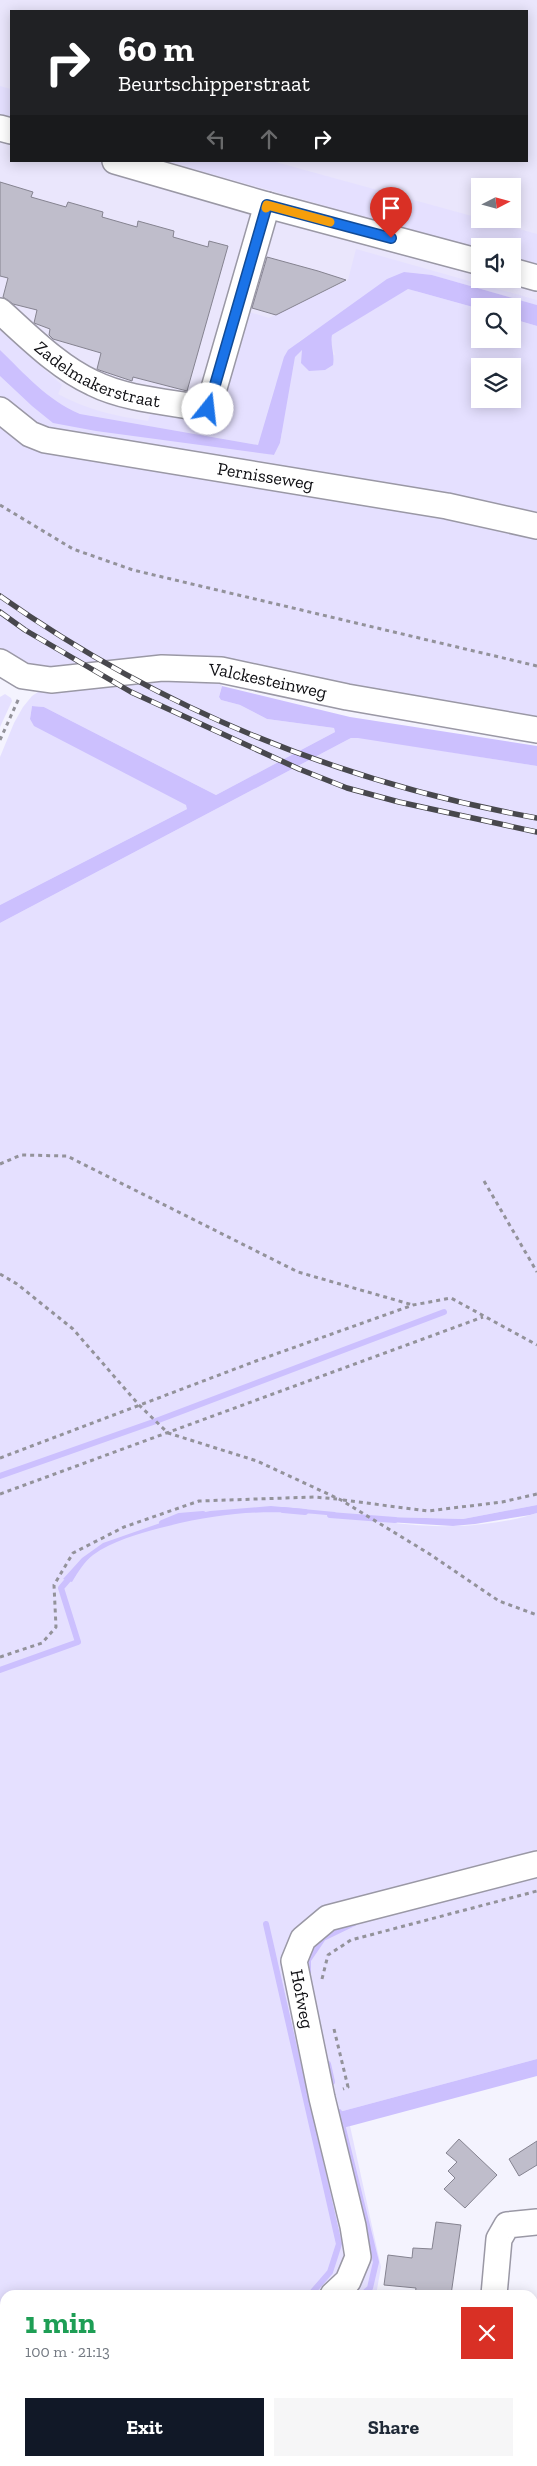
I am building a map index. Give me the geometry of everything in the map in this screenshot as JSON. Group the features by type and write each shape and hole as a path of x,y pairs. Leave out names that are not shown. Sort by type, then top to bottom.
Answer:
{"street":[{"path":"118,162 267,205 471,260"},
{"name":"Zadelmakerstraat","path":"0,310 38,344 92,383 126,394 208,409 267,205"},
{"path":"521,274 537,278"},
{"name":"Pernisseweg","path":"0,410 30,434 45,440 447,506 537,526"},
{"name":"Valckesteinweg","path":"0,662 12,671 29,677 51,680 162,668 221,670 347,697 537,730"},
{"name":"Hofweg","path":"338,2290 348,2281 358,2257 353,2226 322,2098 294,1961 303,1939 328,1918 537,1864"},
{"path":"494,2290 499,2239 507,2225 537,2222"}],"path":[{"path":"0,505 74,549 132,570 537,666"},
{"path":"0,740 29,677"},
{"path":"0,1164 21,1155 67,1156 298,1272 413,1305"},
{"path":"484,1181 537,1272"},
{"path":"0,1274 17,1284 73,1329 139,1405 168,1432 258,1462 341,1500 428,1553 499,1601 537,1615"},
{"path":"0,1458 413,1305 451,1298 537,1345"},
{"path":"0,1494 484,1316"},
{"path":"0,1657 42,1643 56,1627 54,1585 73,1553 124,1527 199,1501 314,1497 428,1511 502,1502 537,1494"},
{"path":"322,1980 328,1955 351,1940 537,1891"},
{"path":"322,2098 348,2087 332,2019"}],"shaded area":[{"path":"0,0 537,0 537,305 521,300 521,298 512,298 478,288 521,288 521,238 471,238 471,286 432,275 252,464 0,400"},
{"path":"0,86 10,89 10,119 0,115"},
{"path":"169,162 276,162 471,216 471,228 515,228 537,234 537,264 521,260 521,238 471,238 471,246"},
{"path":"356,249 471,281 471,286 432,275 404,272 298,342 275,386 258,445 80,414 47,394 0,350 0,330 62,385 58,394 91,408 148,421 151,412 212,421 240,309 269,318 348,280"},
{"path":"404,272 432,275 471,286 471,288 478,288 512,298 471,298 471,306 408,289 332,335 333,365 325,370 309,371 301,363 302,350 295,357 280,443 274,455 96,431 53,423 0,376 0,350 47,394 80,414 258,445 284,357 288,350 387,279"},
{"path":"478,288 494,288 537,300 537,305 521,300 521,298 512,298"},
{"path":"408,289 471,306 471,348 521,348 521,321 537,326 537,522 41,432 0,401 0,376 32,406 274,455 280,443 295,357 302,349 302,363 335,355 331,342 332,335"},
{"path":"521,300 537,305 537,326 521,321"},
{"path":"0,418 537,534 537,723 339,688 32,670 0,653"},
{"path":"166,675 218,677 222,686 219,697 221,700 240,705 267,719 334,728 335,732 216,795 44,707 32,706 30,719 187,805 187,809 0,905 0,757 23,707 32,696 41,690"},
{"path":"222,686 350,717 537,746 537,766 351,738 0,923 0,905 187,809 186,805 34,726 30,719 32,706 44,707 216,795 335,732 334,728 267,719 240,705 221,700 219,697"},
{"path":"5,694 12,701 0,727 0,697"},
{"path":"358,737 537,766 537,1505 463,1519 389,1517 388,1522 425,1526 463,1526 501,1522 537,1513 537,1855 292,1937 349,2242 343,2272 327,2290 0,2290 0,923 351,738"},
{"path":"537,1505 537,1513 475,1524 453,1526 388,1522 388,1517 463,1519"},
{"path":"271,1506 335,1512 338,1516 269,1512 228,1515 184,1522 134,1535 108,1546 100,1550 81,1567 72,1582 63,1579 82,1558 103,1543 169,1520 210,1511"},
{"path":"537,1871 537,2059 339,2112 343,2128 350,2126 381,2267 377,2290 349,2290 354,2286 303,1952 319,1931"},
{"path":"537,2059 537,2076 343,2128 339,2112"}],"building":[{"path":"0,182 33,192 31,197 66,207 68,202 103,212 102,217 137,227 138,221 174,231 173,237 208,247 209,241 228,246 187,391 133,377 132,381 97,369 101,353 53,339 49,335 50,329 34,323 37,310 13,304 3,297 8,278 0,276"},
{"path":"267,257 346,280 276,315 252,308"},
{"path":"459,2139 497,2175 465,2208 444,2189 455,2178 448,2171 457,2162 446,2153"},
{"path":"537,2141 537,2165 519,2176 509,2159"},
{"path":"436,2222 461,2225 452,2290 416,2290 416,2288 384,2285 388,2255 412,2258 413,2248 432,2249"}],"waterway":[{"path":"0,1476 156,1421 444,1312"},
{"path":"283,1510 305,1512"},
{"path":"162,1523 179,1516 203,1514"},
{"path":"330,1515 395,1520"},
{"path":"0,1670 78,1642 61,1588 73,1574"},
{"path":"308,1976 308,1960 323,1938 354,1923"},
{"path":"266,1924 339,2244 330,2272 314,2290"},
{"path":"328,2064 332,2082"},
{"path":"339,2112 376,2262 370,2288 368,2290"}],"railway":[{"path":"0,596 62,637 125,674 190,707 256,737 394,785 465,803 537,818"},
{"path":"0,612 25,630 131,692 299,769 347,788 399,802 537,832"}],"slow traffic":[{"path":"266,208 267,205 330,222"}],"route":[{"path":"208,409 267,205 391,238"}]}
